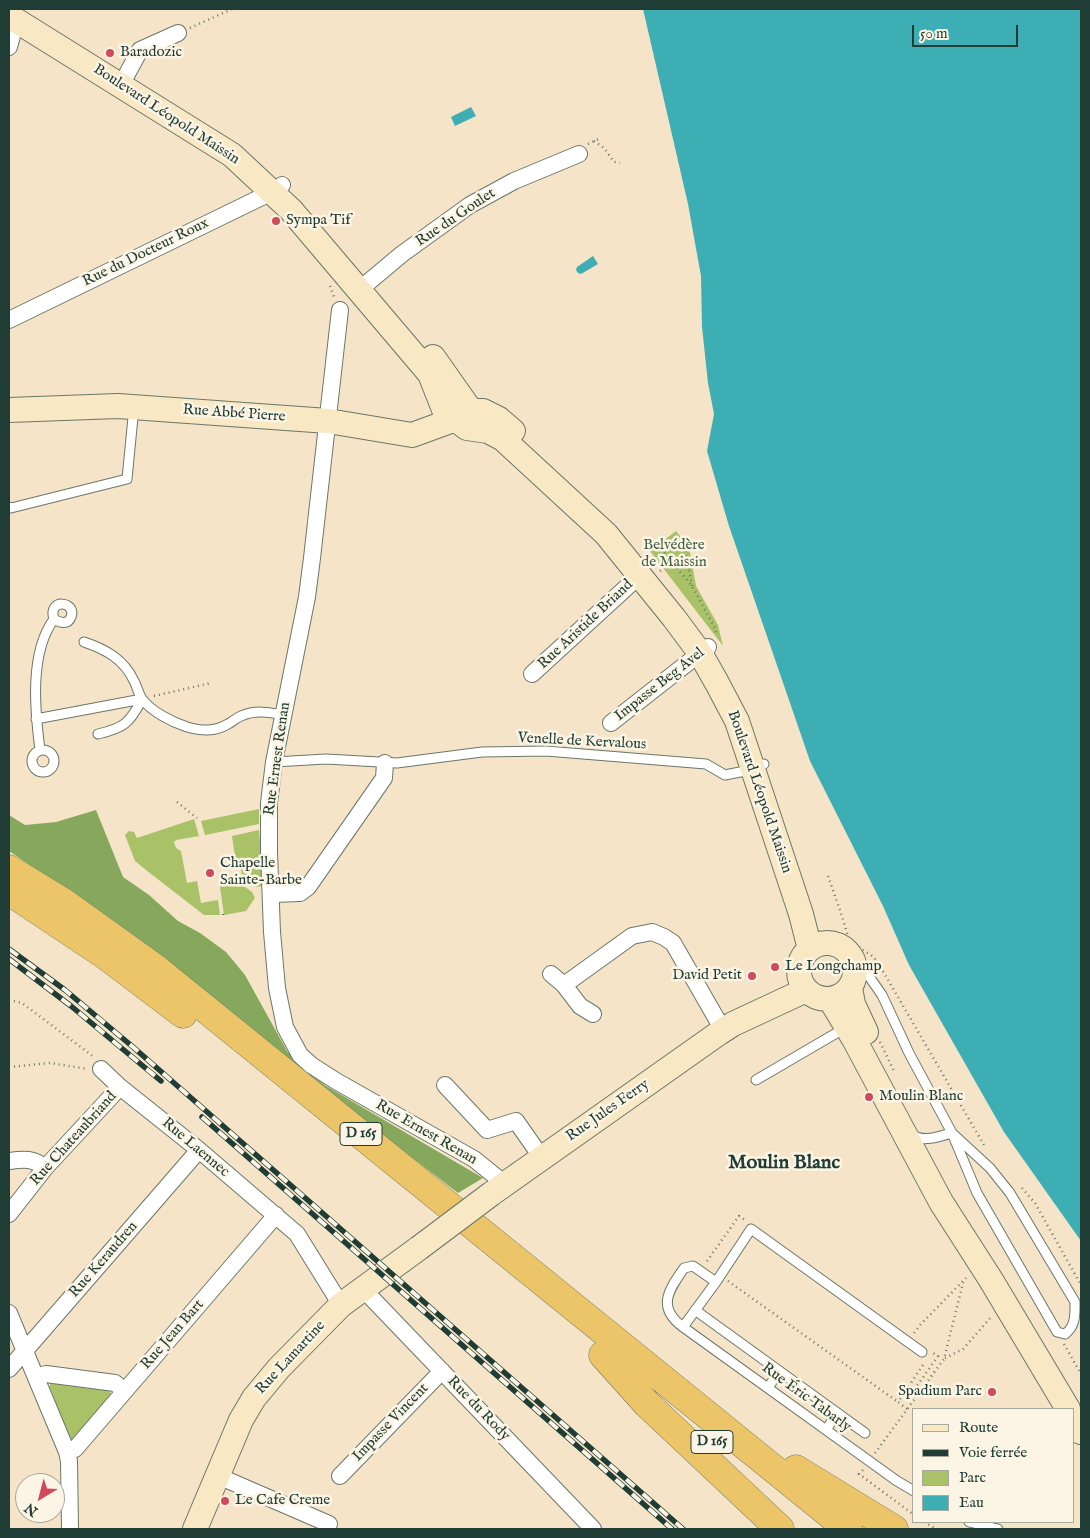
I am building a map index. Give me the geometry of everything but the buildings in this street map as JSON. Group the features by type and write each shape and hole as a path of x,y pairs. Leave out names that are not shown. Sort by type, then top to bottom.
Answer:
{"highway":[{"name":"D 165","path":"9,870 63,902 155,968 848,1529"},
{"name":"D 165","path":"9,891 105,954 176,1009 820,1529"},
{"path":"604,1355 647,1404 780,1529"},
{"path":"703,1412 894,1529"}],"street":[{"path":"9,47 14,13"},
{"name":"Boulevard Léopold Maissin","path":"14,13 123,80 277,188 291,210 364,286 430,374 445,412 464,415 483,411 500,419 614,527 648,567 709,646 718,682 758,766 801,914 818,946"},
{"path":"123,80 140,50 178,33"},
{"name":"Rue du Goulet","path":"364,286 402,254 470,205 514,181 579,154"},
{"name":"Rue du Docteur Roux","path":"9,320 277,188"},
{"name":"Rue Ernest Renan","path":"340,310 308,587 274,762 270,803 269,852 272,932 283,1017 290,1040 300,1055 336,1081 474,1159 498,1189"},
{"name":"Rue Abbé Pierre","path":"9,410 118,406 328,421 412,435 464,415"},
{"name":"Boulevard Léopold Maissin","path":"464,415 467,428 488,430 504,439 650,573 674,618 709,646"},
{"name":"Rue Aristide Briand","path":"532,674 650,573"},
{"name":"Impasse Beg Avel","path":"611,723 709,646"},
{"path":"271,894 300,893 308,887 384,778 384,763"},
{"path":"564,984 632,936 652,932 673,943 723,1030"},
{"path":"845,985 817,997 806,990 799,976 799,968 804,954 818,946 832,943 845,949 853,961 845,985 847,1026 941,1202 984,1268 1067,1408"},
{"path":"551,974 564,984 580,1006 593,1014"},
{"path":"845,985 984,1268"},
{"name":"Rue Jules Ferry","path":"419,1248 498,1189 723,1030 806,990"},
{"name":"Rue Laennec","path":"102,1069 120,1087 199,1150 297,1234 341,1305"},
{"path":"446,1085 487,1130 516,1121 542,1158"},
{"name":"Rue Chateaubriand","path":"9,1214 45,1168 120,1087"},
{"name":"Rue Keraudren","path":"9,1369 199,1150"},
{"path":"9,1161 25,1159 37,1161 45,1168"},
{"name":"Rue Jean Bart","path":"67,1452 75,1449 276,1215"},
{"name":"Rue Lamartine","path":"194,1529 241,1420 254,1398 279,1368 341,1305 419,1248"},
{"name":"Rue du Rody","path":"363,1289 593,1529"},
{"path":"9,1313 67,1452 69,1461 70,1529"},
{"name":"Impasse Vincent","path":"340,1476 442,1370"},
{"path":"36,1378 46,1374 115,1383 125,1391"},
{"path":"1075,1421 1081,1432"},
{"path":"218,1476 329,1524"}],"lane":[{"path":"9,507 127,479 134,407"},
{"path":"40,750 36,718 37,673 40,649 47,629 54,620"},
{"path":"84,642 102,648 121,662 131,675 142,699 167,718 187,726 203,731 218,730 240,716 263,712 283,715"},
{"path":"36,718 142,699"},
{"path":"98,734 122,727 132,716 142,699"},
{"name":"Venelle de Kervalous","path":"274,762 326,759 397,763 482,752 546,750 706,764 725,775 758,766"},
{"path":"845,985 868,975 879,989 909,1053 952,1133 977,1193 1057,1332 1065,1334 1074,1323 1074,1302 1010,1193 990,1168 952,1133"},
{"path":"756,1080 847,1026"},
{"path":"884,1096 890,1096 914,1137 920,1139 952,1133"},
{"path":"683,1327 752,1229 924,1356"},
{"name":"Rue Éric Tabarly","path":"718,1279 693,1266 684,1268 670,1288 667,1297 669,1312 675,1321 912,1490"},
{"path":"695,1310 865,1433"},
{"path":"768,1388 779,1371"},
{"path":"826,1430 837,1413"},
{"path":"973,1523 998,1529"}],"path":[{"path":"178,33 232,9"},
{"path":"601,138 594,141 604,148 614,162 620,163"},
{"path":"692,586 685,550 675,538 661,549 692,586 716,630 709,646"},
{"path":"650,573 671,562"},
{"path":"142,699 211,683"},
{"path":"176,802 197,818"},
{"path":"828,876 850,943 871,955 877,961 986,1150"},
{"path":"222,914 223,919"},
{"path":"9,1000 22,1003 98,1060 102,1069 50,1063 9,1067"},
{"path":"1017,1184 1035,1203 1081,1285"},
{"path":"747,1222 739,1216 704,1265 718,1279 908,1409"},
{"path":"915,1330 966,1278 963,1283 944,1359"},
{"path":"869,1460 944,1359 948,1355 963,1349 988,1322"},
{"path":"1057,1332 1081,1374"},
{"path":"916,1397 912,1393 938,1356 932,1352"},
{"path":"898,1402 924,1356"},
{"path":"859,1474 912,1514"}],"green space":[{"name":"Belvédère de Maissin","path":"676,531 689,547 696,586 718,625 723,646 650,551"},
{"path":"259,809 259,824 205,835 201,821"},
{"path":"96,810 123,877 149,895 178,921 200,933 226,952 245,975 287,1051 306,1071 326,1086 483,1178 458,1193 284,1059 144,943 9,851 9,815 25,825 56,822"},
{"path":"194,819 199,836 174,842 176,848 181,851 187,883 197,881 201,903 218,900 220,915 204,915 135,861 125,835 129,831 134,832 137,838"},
{"path":"259,830 264,886 255,887 242,877 241,869 236,863 232,836"},
{"path":"238,882 252,892 255,898 246,911 224,915 220,887 224,883 231,885"},
{"path":"50,1381 105,1388 111,1393 109,1400 72,1440 50,1388"}],"water":[{"path":"643,9 1081,9 1081,1241 1004,1132 909,965 883,906 810,761 729,526 707,451 714,414 708,383 702,327 701,276 688,204"},
{"path":"471,107 476,116 455,126 451,117"},
{"path":"593,256 598,264 581,274 578,273 577,267"}],"railway":[{"path":"9,949 65,990 133,1047 683,1529"},
{"path":"9,959 71,1006 161,1081"},
{"path":"202,1117 672,1529"}],"place":[{"name":"Baradozic","path":"110,53"},
{"name":"Sympa Tif","path":"276,221"},
{"name":"Chapelle Sainte-Barbe","path":"210,873"},
{"name":"Le Longchamp","path":"775,967"},
{"name":"David Petit","path":"752,976"},
{"name":"Moulin Blanc","path":"869,1097"},
{"name":"Spadium Parc","path":"992,1392"},
{"name":"Le Cafe Creme","path":"225,1501"}],"district":[{"name":"Moulin Blanc","path":"784,1164"}]}
